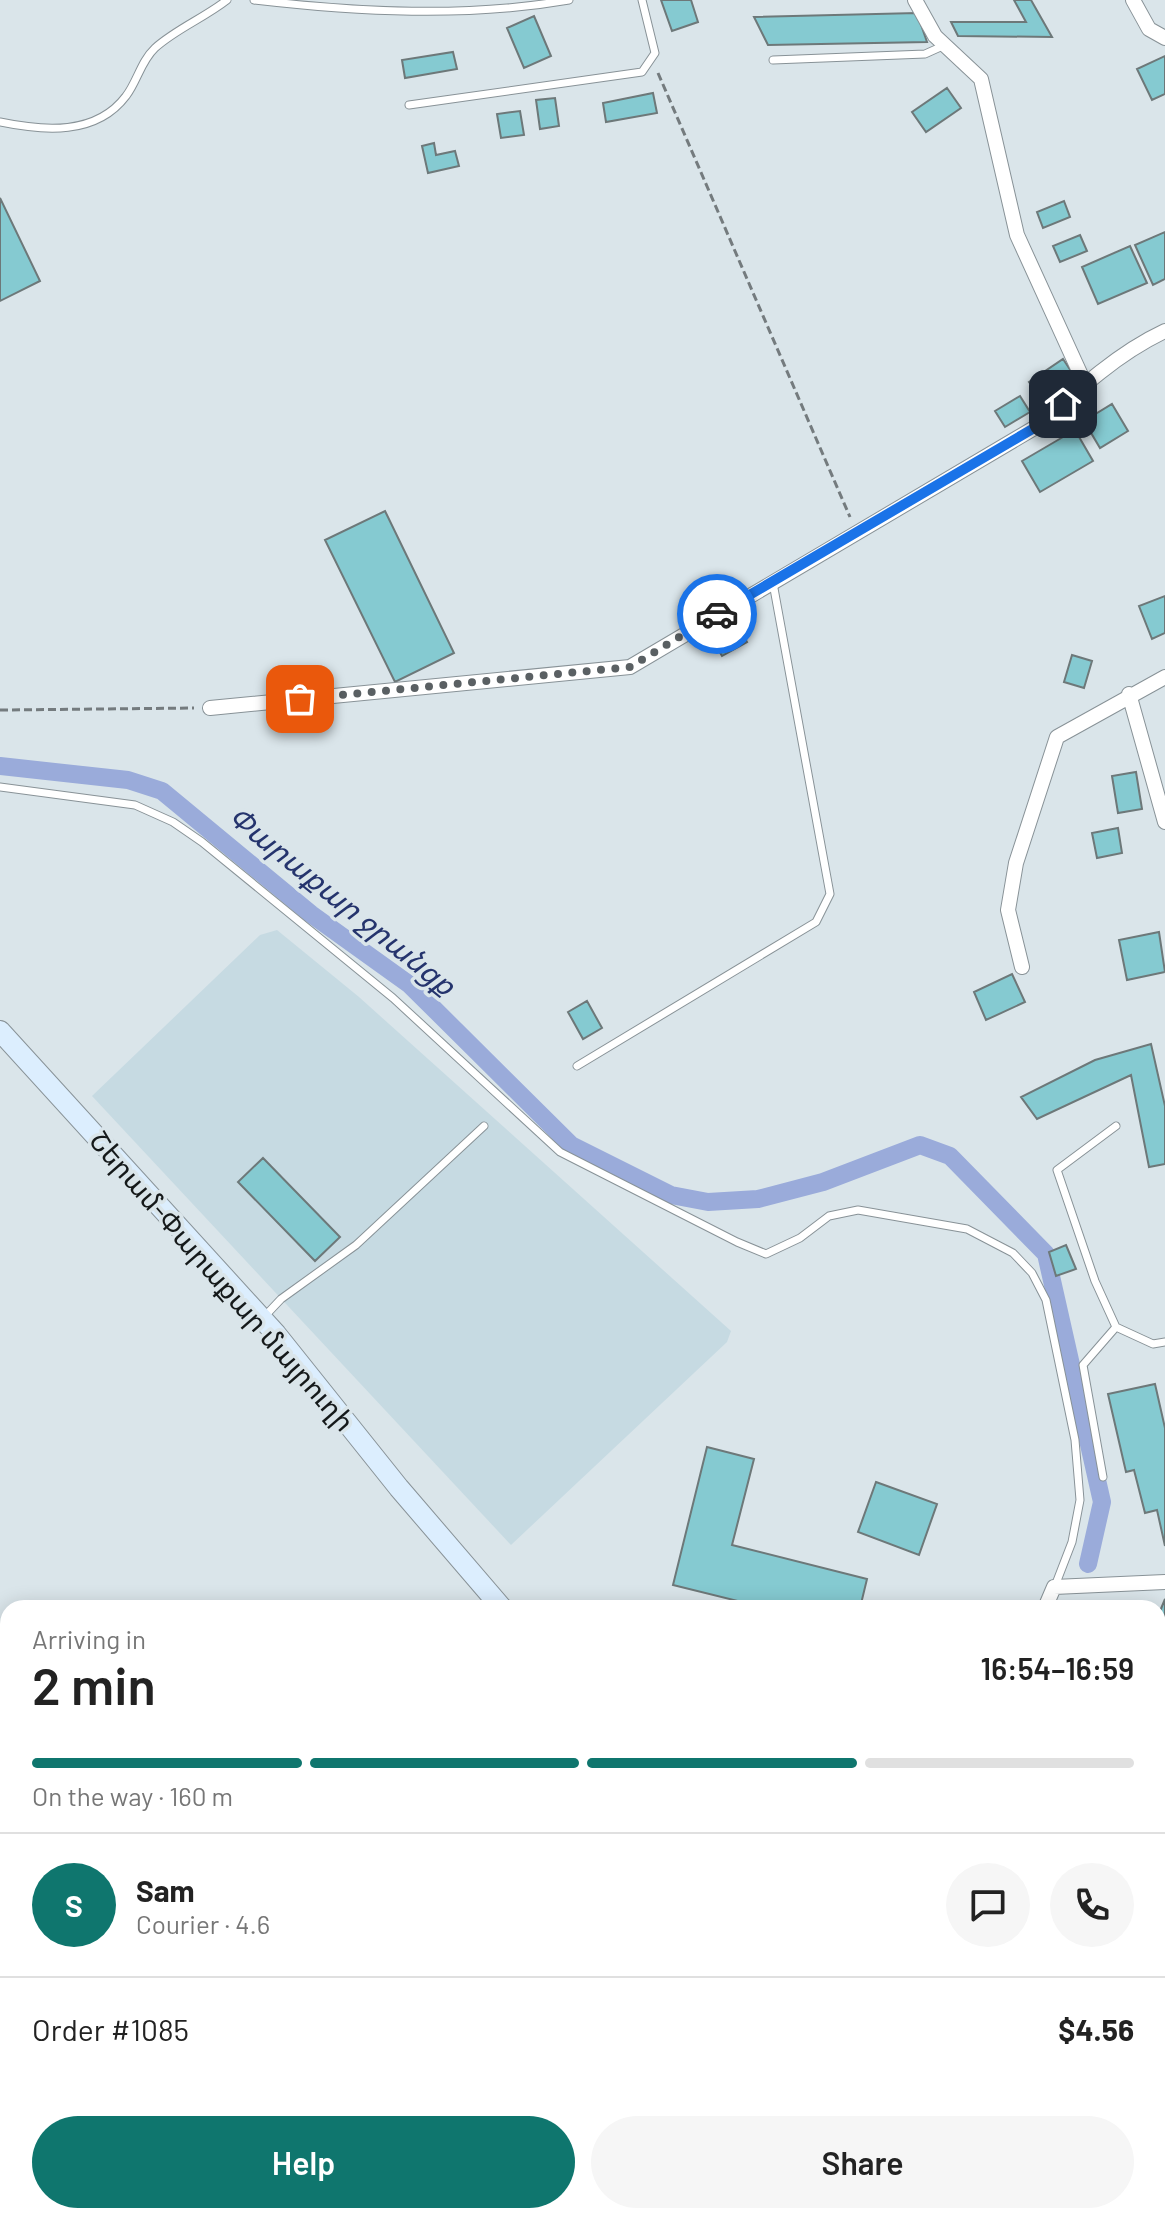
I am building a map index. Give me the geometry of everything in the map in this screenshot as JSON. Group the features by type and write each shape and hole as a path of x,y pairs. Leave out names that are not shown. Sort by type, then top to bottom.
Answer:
{"street":[{"path":"915,0 935,36 981,79 1017,235 1085,384"},
{"path":"1133,0 1149,29 1165,38"},
{"path":"210,708 630,667 1041,424 1085,384 1143,341 1165,331"},
{"path":"1022,967 1008,910 1024,836 1057,737 1129,694 1165,677"},
{"path":"1129,694 1165,822"},
{"name":"Շերամ-Փարաքար մայրուղի","path":"0,1031 262,1318 495,1600"},
{"path":"1048,1600 1054,1587 1165,1582"}],"lane":[{"path":"0,122 41,130 73,127 105,117 126,96 153,50 227,0"},
{"path":"254,0 324,8 508,11 569,0"},
{"path":"409,105 642,72 655,53 642,0"},
{"path":"773,60 925,54 945,45"},
{"path":"577,1066 816,922 830,894 772,581"},
{"path":"0,787 135,805 173,822 393,998 560,1152 737,1242 766,1254 800,1238 829,1216 858,1210 967,1229 1013,1253 1032,1273 1046,1300 1075,1440 1080,1500 1072,1542 1054,1587"},
{"path":"262,1318 281,1299 356,1245 484,1126"},
{"path":"1116,1126 1057,1170 1095,1281 1116,1327 1153,1344 1165,1342"},
{"path":"1103,1477 1083,1365 1116,1327"}],"path":[{"path":"651,58 857,532"},
{"path":"0,710 210,708"}],"shaded area":[{"path":"277,930 359,997 731,1331 727,1342 511,1545 92,1096 260,935"}],"building":[{"path":"661,0 691,0 698,22 672,31"},
{"path":"1014,0 1031,0 1052,37 958,36 951,22 1026,22"},
{"path":"917,13 927,42 768,45 754,17"},
{"path":"534,16 551,56 524,68 507,28"},
{"path":"453,52 457,69 405,78 402,60"},
{"path":"1165,56 1165,94 1152,100 1137,69"},
{"path":"947,88 961,108 926,132 912,112"},
{"path":"653,93 657,113 606,122 603,103"},
{"path":"555,98 559,126 540,129 536,100"},
{"path":"520,111 524,135 501,138 497,114"},
{"path":"434,143 436,155 455,151 459,166 428,173 422,146"},
{"path":"0,198 40,281 0,301"},
{"path":"1064,201 1070,217 1043,228 1037,212"},
{"path":"1165,232 1165,279 1153,285 1135,245"},
{"path":"1080,235 1087,251 1060,262 1053,246"},
{"path":"1130,246 1147,283 1098,304 1082,267"},
{"path":"1063,359 1073,374 1040,397 1029,382"},
{"path":"1020,396 1030,412 1005,427 995,411"},
{"path":"1112,404 1128,431 1100,448 1084,421"},
{"path":"1075,430 1093,461 1040,492 1022,461"},
{"path":"385,511 454,653 395,682 325,540"},
{"path":"1165,596 1165,633 1152,639 1139,606"},
{"path":"731,614 747,642 722,656 706,629"},
{"path":"1072,655 1092,661 1084,688 1064,682"},
{"path":"1136,772 1142,809 1118,813 1112,776"},
{"path":"1118,828 1122,853 1097,858 1092,833"},
{"path":"1159,932 1165,972 1127,980 1119,940"},
{"path":"1012,974 1025,1002 986,1020 974,992"},
{"path":"587,1001 602,1028 583,1039 568,1012"},
{"path":"1151,1044 1165,1106 1165,1164 1149,1167 1131,1075 1037,1119 1021,1097 1095,1060"},
{"path":"263,1158 340,1237 315,1261 238,1182"},
{"path":"1066,1245 1076,1269 1056,1276 1049,1252"},
{"path":"1155,1384 1165,1428 1165,1546 1157,1510 1145,1513 1134,1470 1126,1472 1108,1394"},
{"path":"707,1447 754,1459 732,1545 867,1579 862,1600 734,1600 673,1585"},
{"path":"876,1482 937,1504 919,1555 858,1532"}],"waterway":[{"name":"Փարաքար ջրանցք","path":"0,766 128,780 162,791 311,914 410,985 571,1145 671,1195 708,1202 758,1199 823,1182 920,1145 950,1156 1046,1254 1102,1502 1088,1564"}],"way so far":[{"path":"300,699 630,667 717,614"}],"route":[{"path":"717,614 1041,424 1063,404"}]}
